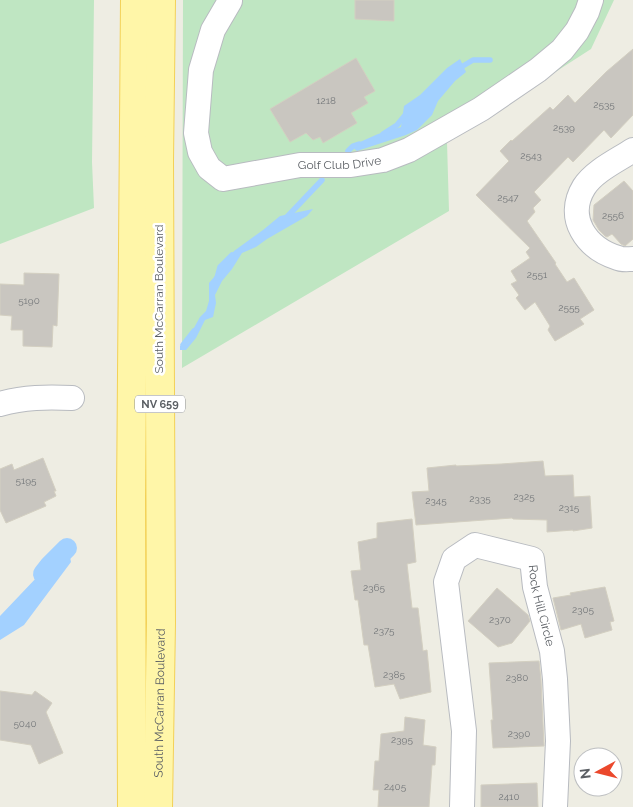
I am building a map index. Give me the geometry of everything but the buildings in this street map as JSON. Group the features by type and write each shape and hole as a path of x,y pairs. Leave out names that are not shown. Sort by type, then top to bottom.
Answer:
{"main road":[{"name":"South McCarran Boulevard","path":"132,807 131,489 135,0"},
{"name":"South McCarran Boulevard","path":"158,807 161,623 159,209 161,0"}],"street":[{"name":"Golf Club Drive","path":"230,1 213,30 201,70 196,133 200,152 209,168 223,179 300,165 351,165 383,160 409,150 481,108 538,70 562,50 577,31 591,0"},
{"path":"633,150 596,174 584,186 578,200 577,214 580,227 587,240 598,249 619,259 633,259"},
{"path":"0,404 12,400 43,397 72,398"},
{"name":"Rock Hill Circle","path":"462,807 464,731 446,582 454,559 475,545 532,559 535,587 552,651 555,679 558,741 555,807"}],"green space":[{"path":"0,0 94,0 92,162 94,208 0,244"},
{"path":"183,0 614,0 591,49 447,142 449,211 182,368"}],"water":[{"path":"460,59 466,72 455,81 438,101 432,115 417,130 357,151 351,146 378,134 401,127 404,106 420,95 447,68"},
{"path":"313,209 307,216 256,247 242,253 222,281 215,295 216,303 213,317 205,320 196,338 186,350 180,350 180,346 185,346 189,342 190,335 200,317 206,311 209,301 209,283 234,251 280,216"},
{"path":"69,550 74,554 70,557 71,562 24,625 0,640 0,616 58,555 66,554"}],"waterway":[{"path":"458,69 473,60 490,60"},
{"path":"383,134 397,125 406,114"},
{"path":"348,151 353,146 359,144"},
{"path":"285,219 322,180"},
{"path":"217,278 220,267 232,255"},
{"path":"183,345 194,331"},
{"path":"43,574 67,548"}]}
